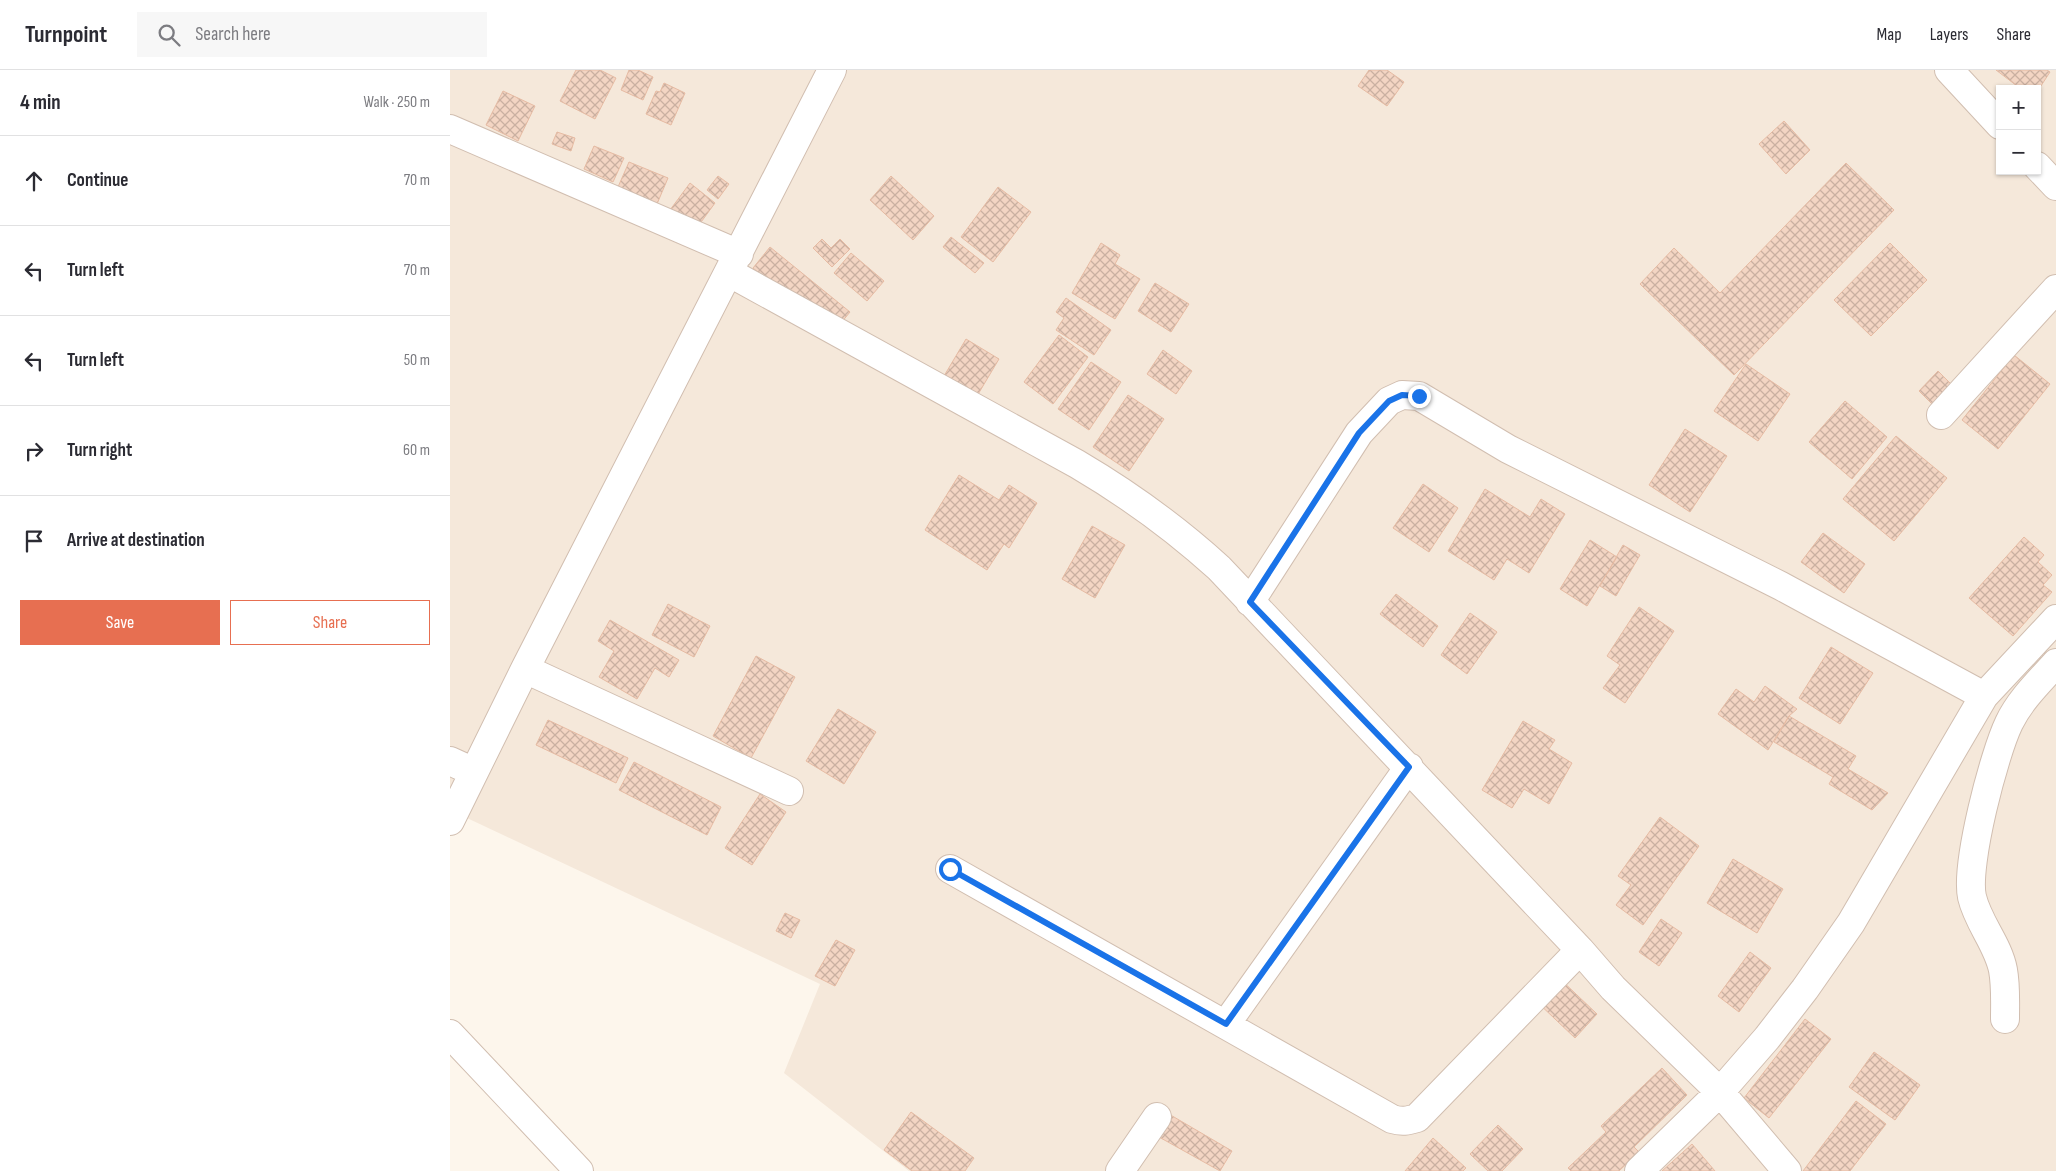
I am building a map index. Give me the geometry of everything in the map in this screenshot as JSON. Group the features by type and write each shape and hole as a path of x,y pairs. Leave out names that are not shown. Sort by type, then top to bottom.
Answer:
{"street":[{"path":"450,821 462,767 525,669 832,70"},
{"path":"1948,70 1996,121"},
{"path":"450,129 734,263 1110,484 1187,539 1219,568 1409,767 1580,950 1613,988 1720,1092 1787,1171"},
{"path":"2041,170 2056,186"},
{"path":"1941,415 2056,289"},
{"path":"1250,602 1359,433 1389,401 1402,395 1410,394 1419,396 1558,475 1781,586 1984,696"},
{"path":"1639,1171 1720,1092 1768,1038 1851,923 1984,696 2056,619"},
{"path":"2005,1019 2003,969 1996,950 1980,922 1972,895 1973,857 1988,791 2009,723 2021,702 2056,663"},
{"path":"525,669 789,791"},
{"path":"1226,1024 1409,767"},
{"path":"950,869 1392,1119 1407,1121 1417,1118 1580,950"},
{"path":"450,1034 578,1171"},
{"path":"1120,1171 1157,1118"}],"shaded area":[{"path":"450,70 2056,70 2056,1171 909,1171 784,1073 820,984 450,810"}],"building":[{"path":"576,70 600,70 616,78 595,119 560,101"},
{"path":"629,70 638,70 653,77 643,100 621,90"},
{"path":"1369,70 1387,70 1404,82 1387,106 1358,86"},
{"path":"1996,70 2047,70 2050,72 2041,86 2016,85"},
{"path":"664,83 685,93 671,125 646,114 656,91 660,92"},
{"path":"503,91 535,106 518,141 486,125"},
{"path":"1784,121 1810,150 1786,174 1759,144"},
{"path":"557,132 575,138 571,151 552,144"},
{"path":"594,146 624,158 613,182 584,169"},
{"path":"629,162 668,178 657,204 618,187"},
{"path":"1846,163 1894,210 1734,375 1640,284 1674,248 1720,293"},
{"path":"718,176 729,184 718,199 707,190"},
{"path":"891,176 934,216 913,240 870,200"},
{"path":"690,183 715,203 696,229 670,210"},
{"path":"998,187 1031,212 993,262 961,237"},
{"path":"951,237 984,263 975,273 943,247"},
{"path":"822,239 831,248 840,239 850,249 832,267 813,248"},
{"path":"1101,243 1120,255 1115,264 1140,279 1115,319 1072,293"},
{"path":"1890,243 1927,280 1871,336 1834,300"},
{"path":"770,247 850,312 836,329 812,318 753,268"},
{"path":"851,253 884,281 867,301 834,273"},
{"path":"1155,283 1189,304 1171,332 1138,311"},
{"path":"1066,298 1111,330 1094,355 1056,330 1064,318 1056,312"},
{"path":"1059,335 1088,357 1053,404 1024,382"},
{"path":"966,339 999,359 977,396 944,376"},
{"path":"1163,350 1192,371 1176,394 1147,374"},
{"path":"2014,355 2050,384 1998,449 1962,420"},
{"path":"1091,362 1121,382 1089,430 1058,409"},
{"path":"1746,364 1790,394 1758,441 1714,411"},
{"path":"1938,371 1953,386 1934,406 1919,391"},
{"path":"1128,395 1164,419 1129,471 1093,447"},
{"path":"1845,401 1887,437 1852,479 1809,442"},
{"path":"1685,429 1727,456 1690,512 1649,485"},
{"path":"1896,436 1947,478 1894,541 1843,499"},
{"path":"959,475 999,500 1009,485 1037,503 1009,548 1004,544 987,570 925,530"},
{"path":"1423,484 1458,508 1429,552 1393,528"},
{"path":"1485,489 1530,517 1541,499 1565,514 1529,573 1507,559 1494,580 1448,551"},
{"path":"1092,526 1125,545 1095,598 1062,579"},
{"path":"1823,533 1865,564 1844,593 1801,562"},
{"path":"2024,537 2044,555 2038,562 2052,575 2043,585 2052,592 2013,636 1969,598"},
{"path":"1590,540 1617,557 1587,606 1560,589"},
{"path":"1623,545 1640,555 1616,596 1600,586"},
{"path":"1396,594 1438,626 1423,647 1380,614"},
{"path":"668,604 710,626 694,657 652,635"},
{"path":"1639,607 1674,631 1625,703 1603,688 1620,665 1607,656"},
{"path":"1470,613 1497,632 1467,674 1441,655"},
{"path":"610,620 679,660 669,677 655,668 637,699 599,677 614,651 598,641"},
{"path":"1831,647 1873,673 1840,724 1799,698"},
{"path":"756,656 795,677 751,758 713,736"},
{"path":"1765,686 1797,709 1789,716 1768,750 1718,714 1736,689 1754,702"},
{"path":"838,709 876,732 844,784 806,761"},
{"path":"1789,716 1856,756 1848,769 1888,793 1872,810 1829,784 1833,777 1774,742"},
{"path":"548,720 628,758 616,783 536,745"},
{"path":"1523,721 1555,740 1549,749 1572,763 1549,804 1524,789 1512,808 1482,790"},
{"path":"634,762 721,807 707,835 619,790"},
{"path":"760,794 786,812 752,865 725,848"},
{"path":"1660,817 1699,846 1643,925 1616,905 1631,885 1618,876"},
{"path":"1733,859 1783,889 1757,933 1707,903"},
{"path":"785,913 800,920 791,938 776,931"},
{"path":"1661,919 1682,933 1659,966 1639,952"},
{"path":"836,940 855,950 835,986 815,976"},
{"path":"1750,952 1771,968 1739,1012 1718,996"},
{"path":"1557,976 1597,1014 1575,1038 1535,1000"},
{"path":"1805,1019 1831,1039 1769,1118 1744,1098"},
{"path":"1874,1052 1920,1085 1895,1120 1849,1087"},
{"path":"1662,1068 1687,1095 1634,1147 1639,1152 1619,1171 1571,1171 1568,1168 1606,1132 1601,1126"},
{"path":"1856,1101 1886,1124 1850,1171 1803,1171"},
{"path":"1162,1110 1232,1151 1220,1171 1150,1132"},
{"path":"911,1112 974,1158 965,1171 912,1171 884,1150"},
{"path":"1498,1125 1523,1149 1502,1171 1488,1171 1470,1154"},
{"path":"1433,1138 1466,1168 1463,1171 1405,1171"},
{"path":"1692,1144 1715,1171 1662,1171"}],"route":[{"path":"950,869 1226,1024 1409,767 1250,602 1359,433 1389,401 1402,395 1419,396"}]}
